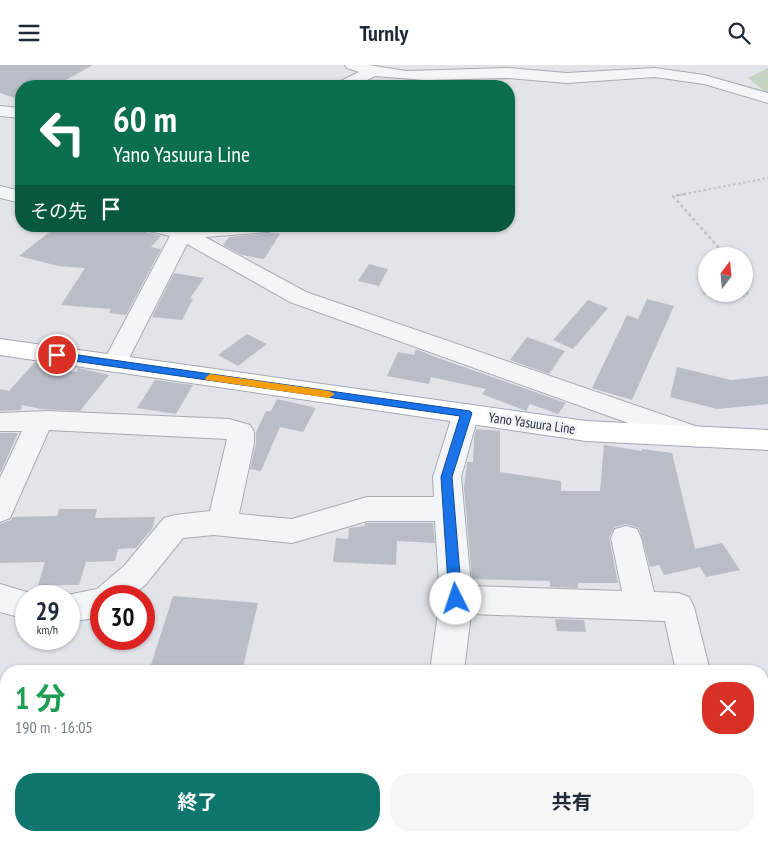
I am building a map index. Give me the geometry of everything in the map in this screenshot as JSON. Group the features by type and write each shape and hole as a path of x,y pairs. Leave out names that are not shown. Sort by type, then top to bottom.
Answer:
{"main road":[{"name":"Yano Yasuura Line","path":"0,347 586,431 768,440"}],"street":[{"path":"352,65 371,72 439,77 500,73 565,78 639,72 674,75 722,84 768,98"},
{"path":"483,65 500,73"},
{"path":"355,80 371,72"},
{"path":"0,111 15,112"},
{"path":"0,192 15,196"},
{"path":"178,232 298,297 698,437"},
{"path":"182,233 194,232"},
{"path":"114,364 182,233"},
{"path":"448,665 456,599 447,477 466,413"},
{"path":"0,422 40,421 229,429 241,432 222,523"},
{"path":"0,510 40,421"},
{"path":"123,585 134,575 174,527 222,523 292,531 367,509 449,509"},
{"path":"626,538 640,605"},
{"path":"0,598 15,602"},
{"path":"456,599 678,607 692,665"}],"path":[{"path":"718,247 673,196 768,178"}],"green space":[{"path":"768,68 768,94 748,78"}],"building":[{"path":"0,65 93,65 66,80 15,80 15,98 0,93"},
{"path":"49,232 145,232 161,236 151,247 161,249 126,315 109,313 111,309 61,305 85,268 58,266 19,256"},
{"path":"280,234 264,259 242,255 223,245 229,237"},
{"path":"369,264 388,269 379,286 358,281"},
{"path":"174,273 204,278 190,298 193,299 182,320 152,317"},
{"path":"647,299 674,306 632,400 592,388 627,315 638,319"},
{"path":"588,300 608,308 573,349 553,340"},
{"path":"247,334 267,344 238,366 218,355"},
{"path":"527,337 565,351 549,374 510,360"},
{"path":"416,349 566,403 558,414 530,404 526,411 482,394 486,389 431,377 429,384 387,376 398,352 414,355"},
{"path":"35,362 76,372 79,368 109,375 80,411 41,409 22,405 21,410 0,411 0,389 9,391"},
{"path":"677,367 731,380 768,376 768,404 717,409 670,397"},
{"path":"155,380 193,385 176,414 137,408"},
{"path":"277,399 316,408 303,432 280,427 261,471 250,469 256,443 256,432 266,411 271,411"},
{"path":"476,429 500,431 500,472 561,481 561,491 600,491 604,445 642,451 642,449 672,453 695,549 722,543 740,570 706,577 700,567 664,575 659,565 650,567 639,528 626,524 615,527 609,537 618,583 578,583 578,588 550,587 550,581 472,579 464,488 467,462 473,462"},
{"path":"0,433 18,433 1,472 0,472"},
{"path":"59,509 97,509 95,518 155,517 152,529 136,548 118,549 115,561 86,562 79,585 38,585 45,562 0,563 0,524 11,520 13,517 57,516"},
{"path":"365,523 433,523 435,543 397,541 396,565 333,562 336,538 348,539 349,528 365,526"},
{"path":"173,596 258,603 243,665 151,665"},
{"path":"555,619 584,620 586,632 557,631"}],"slow traffic":[{"path":"210,378 329,394"}],"route":[{"path":"57,355 466,413 447,477 456,599"}]}
